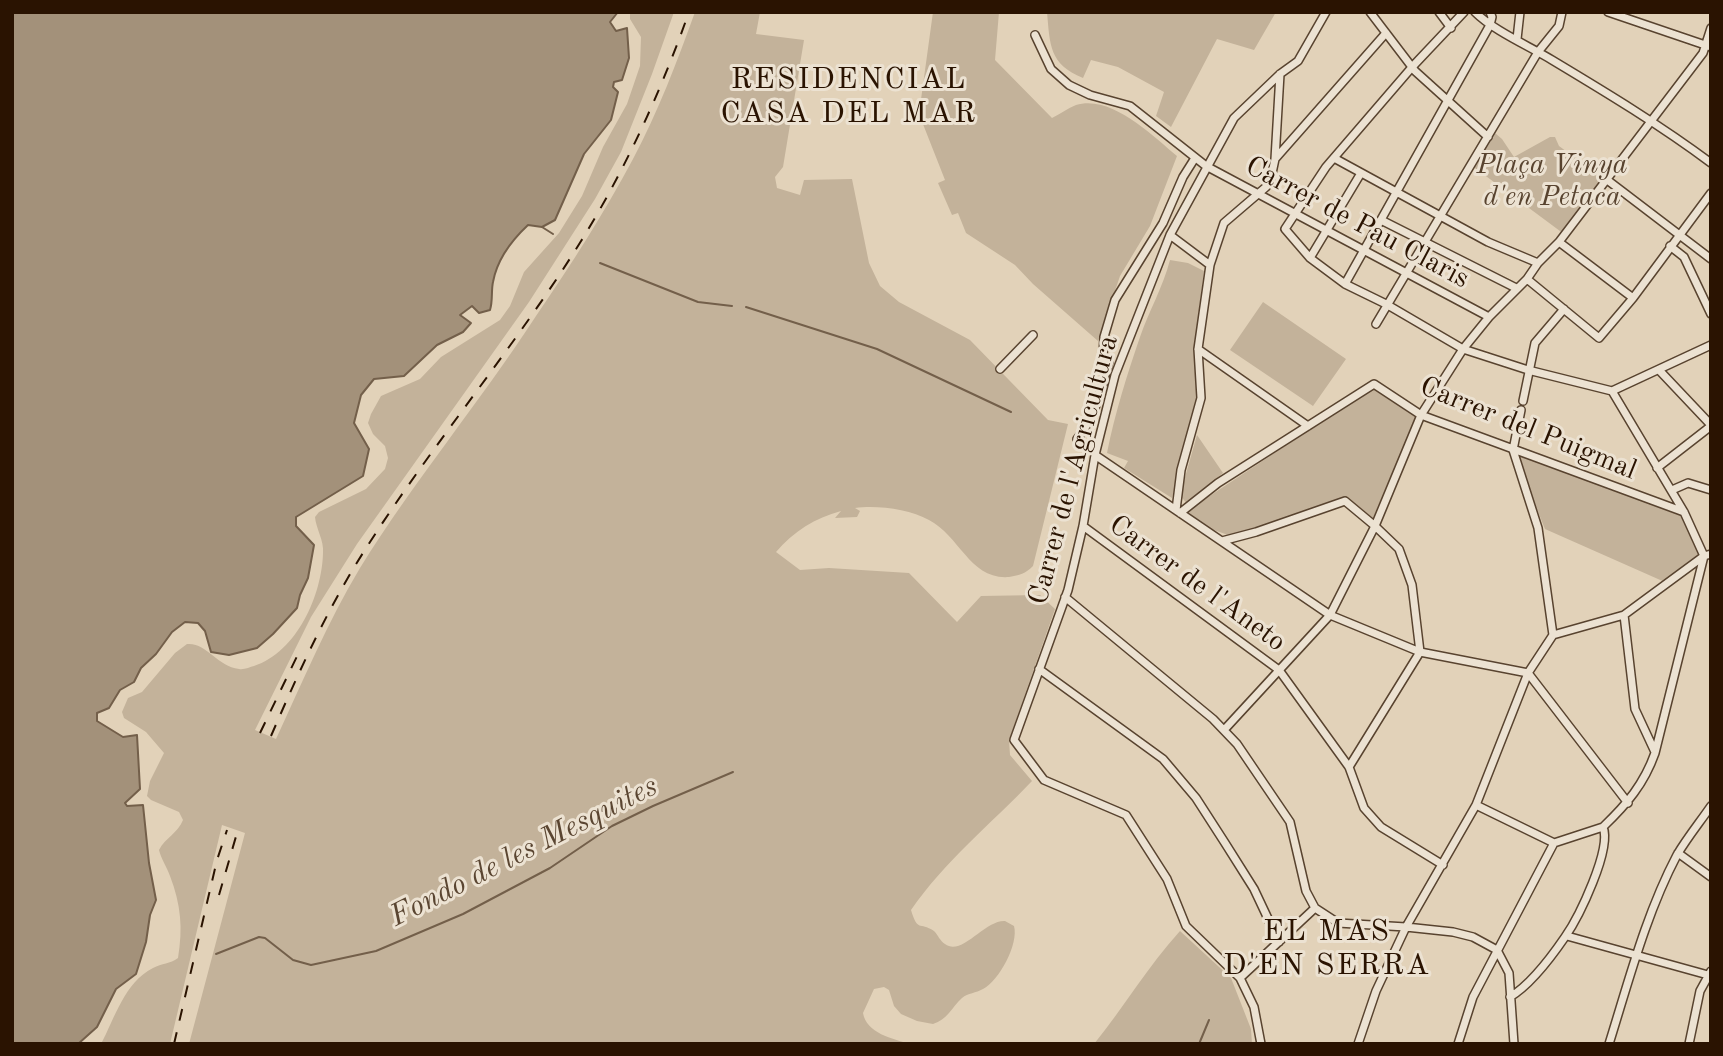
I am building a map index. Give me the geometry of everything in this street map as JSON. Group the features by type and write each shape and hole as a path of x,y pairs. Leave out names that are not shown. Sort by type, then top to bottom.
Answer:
{"street":[{"name":"Carrer de l'Agricultura","path":"1240,978 1186,926 1167,879 1126,815 1044,780 1014,740 1065,597 1115,375 1170,235 1234,118 1280,74 1298,61 1326,12"},
{"path":"1370,12 1415,71 1488,136"},
{"path":"1439,12 1451,28"},
{"path":"1464,12 1413,66 1334,158 1285,229 1310,258 1345,284 1463,349 1528,370 1612,391 1711,345"},
{"path":"1475,12 1490,25 1517,38 1652,119 1711,163"},
{"path":"1345,284 1490,25 1490,12"},
{"path":"1517,38 1520,12"},
{"path":"1376,324 1409,273 1538,52 1559,26 1562,12"},
{"path":"1608,12 1709,46"},
{"path":"1224,730 1330,615 1375,526 1421,415 1463,349 1559,242 1709,46 1711,28"},
{"path":"1275,159 1386,33"},
{"name":"Carrer de Pau Claris","path":"1035,35 1051,69 1069,85 1130,106 1206,166 1489,317"},
{"path":"1178,512 1181,470 1201,398 1198,349 1210,265 1224,223 1259,194 1271,178 1275,159 1280,74"},
{"path":"1077,439 1086,428 1097,402 1109,361 1103,357 1104,337 1115,300 1163,223 1183,177 1195,158"},
{"path":"1334,158 1488,242 1538,263"},
{"path":"1310,258 1361,173"},
{"path":"1606,179 1711,259"},
{"path":"1527,279 1599,338 1633,298 1711,193"},
{"path":"1381,220 1516,288"},
{"path":"1170,235 1210,265"},
{"path":"1559,242 1633,298"},
{"path":"1670,246 1684,257 1711,314"},
{"path":"1523,401 1535,342 1563,309"},
{"path":"1000,369 1033,335"},
{"path":"1198,349 1308,426"},
{"path":"1657,468 1711,425 1659,370"},
{"name":"Carrer del Puigmal","path":"1178,512 1218,483 1374,384 1421,415 1685,512"},
{"path":"1458,1044 1473,997 1554,843 1603,827 1628,803 1648,774 1707,555 1672,489 1612,391"},
{"path":"1521,410 1513,450 1538,528 1553,635"},
{"path":"1095,455 1330,615 1420,652 1528,673 1628,803"},
{"path":"1672,489 1688,483 1711,489"},
{"path":"1222,541 1345,501 1399,549 1412,585 1420,652 1349,768"},
{"name":"Carrer de l'Aneto","path":"1083,526 1279,670 1349,768 1364,808 1381,827 1443,865"},
{"path":"1358,1044 1376,991 1406,927 1476,805 1528,673 1553,635 1624,615 1707,555"},
{"path":"1065,597 1224,730 1247,757 1290,822 1306,891 1315,908 1343,925 1406,927 1472,937 1497,950 1509,973 1514,1044"},
{"path":"1624,615 1635,709 1655,753"},
{"path":"1040,669 1163,759 1196,798 1254,889 1279,942"},
{"path":"1476,805 1554,843"},
{"path":"1609,1044 1637,955 1678,853 1711,806"},
{"path":"1510,997 1525,986 1567,936 1600,864 1606,835 1603,827"},
{"path":"1678,853 1711,877"},
{"path":"1261,1044 1255,1007 1240,978 1315,908"},
{"path":"1567,936 1709,973 1700,991 1689,1044"}],"green space":[{"path":"630,12 674,12 621,152 595,199 529,302 357,544 311,617 255,730 276,739 326,631 360,568 402,504 515,348 587,239 642,141 667,87 695,12 760,12 756,34 804,40 783,167 775,177 777,188 800,195 804,180 852,179 869,263 880,286 899,302 970,340 1048,420 1068,424 1033,566 1022,574 1009,577 984,572 940,527 929,520 912,513 883,508 855,508 860,511 857,517 835,518 841,511 822,517 798,532 776,552 800,570 829,568 909,573 957,622 981,596 1040,595 1055,609 1009,740 1010,755 1032,781 953,859 911,910 917,924 934,931 943,943 952,947 959,946 997,922 1005,921 1014,926 1011,952 989,985 964,996 946,1016 933,1024 901,1014 894,1006 889,990 884,987 874,989 863,1013 865,1020 881,1034 910,1044 189,1044 245,833 222,825 170,1044 101,1044 121,1002 135,983 153,968 178,958 180,937 177,897 159,850 183,820 179,812 147,796 150,781 164,753 146,732 124,718 122,712 128,698 142,692 175,653 187,644 200,647 224,664 243,669 269,659 294,635 312,604 322,569 323,548 315,517 319,512 366,489 385,469 388,458 385,446 373,434 368,423 381,396 420,379 441,357 500,320 510,306 524,272 559,233 582,196 603,147 627,104 640,66 641,37 630,19"},
{"path":"933,12 999,12 995,60 1052,118 1076,105 1089,103 1103,106 1131,119 1177,156 1150,226 1120,276 1098,341 1015,265 966,233 958,213 952,215 938,183 945,180 919,114"},
{"path":"1047,12 1276,12 1254,50 1217,39 1171,127 1156,116 1164,92 1118,67 1091,60 1083,78 1063,66 1053,52"},
{"name":"Plaça Vinya d'en Petaca","path":"1495,133 1514,157 1550,137 1555,137 1559,146 1605,180 1564,234 1471,165"},
{"path":"1170,260 1188,263 1204,271 1194,349 1198,399 1172,498 1124,468 1128,461 1107,453 1130,366"},
{"path":"1263,302 1346,359 1313,406 1230,350"},
{"path":"1374,387 1416,417 1373,518 1347,497 1231,536 1211,529 1187,514 1187,511"},
{"path":"1197,435 1223,473 1187,504 1180,495"},
{"path":"1513,450 1684,512 1704,556 1667,583 1545,529"},
{"path":"1180,931 1231,978 1251,1029 1252,1044 1094,1044 1157,958"}],"shaded area":[{"path":"12,12 618,12 610,22 616,31 627,28 629,58 622,80 614,82 613,87 618,92 611,120 584,154 555,220 542,227 528,225 502,258 493,282 490,310 479,313 472,306 460,315 471,323 463,332 437,345 404,376 374,379 361,395 354,423 369,449 363,476 296,517 296,526 314,545 308,578 297,608 257,648 229,655 211,652 205,631 198,623 185,622 172,632 156,654 141,668 134,682 120,690 109,708 97,713 97,721 123,737 137,735 140,789 125,803 127,806 143,805 156,900 136,974 116,989 97,1027 78,1044 12,1044"}],"waterway":[{"path":"542,227 553,234"},
{"path":"600,263 698,302 732,306"},
{"path":"746,307 877,349 1011,412"},
{"name":"Fondo de les Mesquites","path":"216,954 259,937 265,938 293,960 311,965 376,951 463,914 550,868 612,826 733,772"},
{"path":"1199,1044 1209,1020"}],"railway":[{"path":"271,736 316,637 355,565 422,465 532,315 599,211 642,128 689,12"},
{"path":"260,733 301,648"},
{"path":"174,1044 217,860 227,830"},
{"path":"219,895 237,833"}],"district":[{"name":"RESIDENCIAL CASA DEL MAR","path":"849,97"},
{"name":"EL MAS D'EN SERRA","path":"1327,949"}]}
